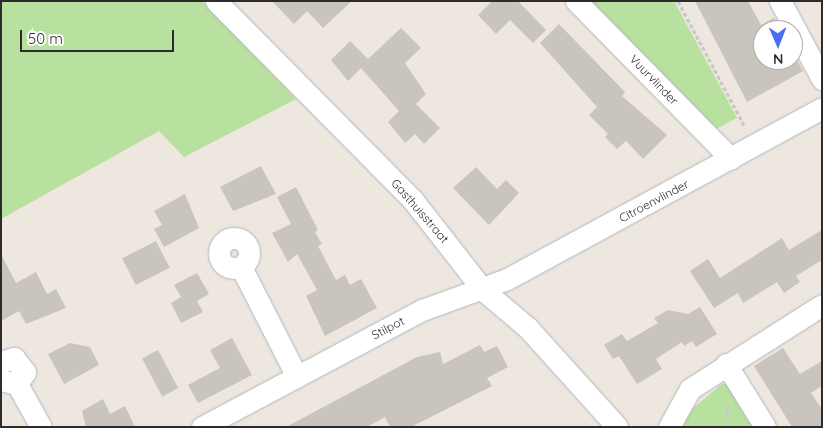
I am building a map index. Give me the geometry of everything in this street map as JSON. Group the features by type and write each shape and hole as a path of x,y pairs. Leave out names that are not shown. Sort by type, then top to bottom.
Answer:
{"street":[{"name":"Gasthuisstraat","path":"216,1 412,199 483,290 533,333 617,427"},
{"name":"Vuurvlinder","path":"576,1 731,160"},
{"path":"780,1 822,79"},
{"name":"Citroenvlinder","path":"483,290 731,160 822,108"},
{"path":"241,267 296,377"},
{"name":"Stilpot","path":"202,427 422,310 483,290"},
{"path":"669,427 690,389 726,364 822,305"},
{"path":"1,362 14,358 22,364 24,377 9,382 41,427"},
{"path":"726,364 765,427"}],"path":[{"path":"678,1 755,145"}],"green space":[{"path":"1,1 202,1 296,99 184,157 159,131 1,219"},
{"path":"590,1 674,1 737,118 714,130"},
{"path":"722,384 730,384 755,427 679,427 686,414"}],"building":[{"path":"272,1 352,1 323,28 307,11 294,24"},
{"path":"492,1 518,1 546,30 533,43 510,20 496,34 478,15"},
{"path":"695,1 748,1 758,20 753,20 753,70 803,71 747,102"},
{"path":"559,24 625,92 622,96 667,135 643,159 626,141 617,149 605,137 608,134 589,115 597,107 540,43"},
{"path":"401,28 421,48 405,63 426,94 416,104 440,128 424,144 415,134 405,143 388,122 399,111 361,68 348,81 331,60 350,41 368,59"},
{"path":"261,166 276,194 233,211 220,187"},
{"path":"476,167 497,189 506,180 519,193 489,225 453,188"},
{"path":"296,187 318,230 315,232 322,244 318,246 336,280 345,275 350,285 361,279 377,308 325,336 306,296 317,290 297,254 288,262 272,233 291,224 277,197"},
{"path":"185,194 199,228 164,247 154,229 162,225 154,211"},
{"path":"822,230 822,260 796,276 800,282 784,293 777,282 743,303 738,293 714,308 690,271 708,259 720,278 782,238 789,250"},
{"path":"156,241 170,268 136,285 122,258"},
{"path":"1,254 16,283 36,272 47,294 56,289 66,308 26,324 19,311 1,321"},
{"path":"197,273 209,294 197,301 203,312 181,323 171,303 181,297 174,285"},
{"path":"700,307 717,334 696,347 692,341 684,346 682,342 656,359 662,369 637,384 619,356 613,359 604,345 622,334 627,341 658,323 654,318 668,310 688,314"},
{"path":"232,338 252,375 198,403 188,385 220,368 210,350"},
{"path":"70,343 90,347 99,365 64,384 48,354"},
{"path":"480,345 484,352 497,346 508,367 487,378 492,386 411,427 390,427 385,417 367,427 286,427 417,357 440,352 443,364"},
{"path":"783,348 800,374 822,361 822,386 811,393 822,409 822,427 792,427 754,366"},
{"path":"158,350 178,388 162,396 142,358"},
{"path":"103,399 110,414 125,406 135,427 86,427 82,411"}]}
